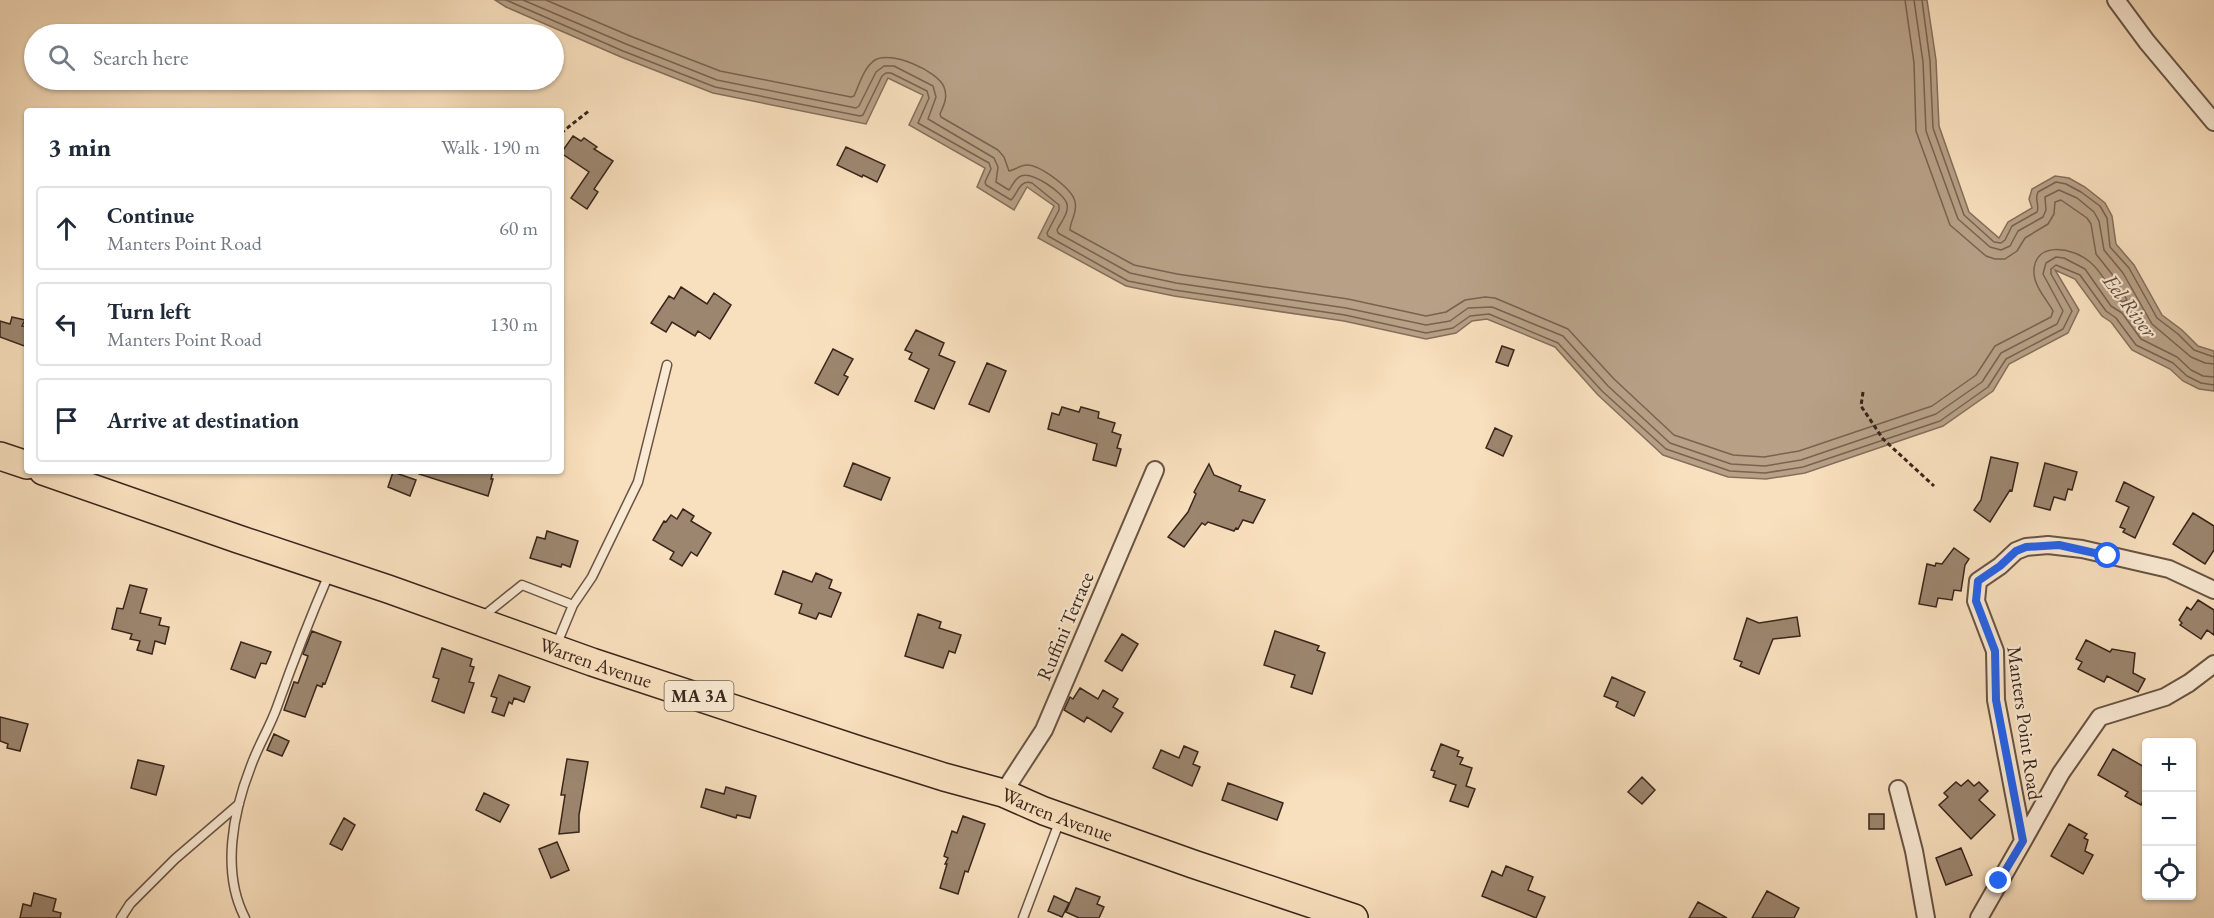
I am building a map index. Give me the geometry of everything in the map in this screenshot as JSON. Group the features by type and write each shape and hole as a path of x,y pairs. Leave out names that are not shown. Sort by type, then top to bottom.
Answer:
{"main road":[{"path":"0,456 24,464"},
{"name":"Warren Avenue","path":"53,474 388,589 554,649 872,755 1004,793 1062,817 1193,864 1354,918"}],"street":[{"path":"2116,0 2147,42 2214,122"},
{"name":"Ruffini Terrace","path":"1004,793 1044,730 1155,470"},
{"name":"Manters Point Road","path":"2023,841 1996,700 1995,651 1976,601 1978,581 2000,566 2016,551 2026,547 2048,545 2082,549 2169,569 2214,590"},
{"name":"Manters Point Road","path":"1979,918 2070,759 2100,717 2165,697 2214,664"},
{"path":"1898,789 1914,851 1926,918"}],"lane":[{"path":"554,649 573,605 592,577 638,482 667,365"},
{"path":"245,918 237,900 232,867 239,803 251,765 277,707 297,651 331,571"},
{"path":"477,621 522,585 573,605"},
{"path":"121,918 130,903 175,859 239,803"},
{"path":"1023,918 1035,881 1062,817"}],"path":[{"path":"564,131 590,110"},
{"path":"1863,392 1861,406 1883,439 1934,486"}],"water":[{"name":"Eel River","path":"495,0 1927,0 1936,60 1939,126 1969,212 1999,238 2008,222 2032,208 2029,199 2032,189 2055,176 2069,178 2085,187 2105,203 2112,216 2116,244 2134,265 2162,315 2198,346 2214,351 2214,391 2199,389 2183,381 2170,369 2132,350 2111,322 2102,316 2075,279 2055,270 2079,310 2068,333 2009,364 1993,391 1943,426 1805,473 1766,479 1728,477 1663,455 1598,395 1555,347 1487,319 1472,321 1456,333 1426,339 1344,321 1174,296 1126,286 1038,238 1054,206 1027,187 1014,210 977,187 985,168 909,125 923,95 888,78 866,124 713,93 564,32 564,24 545,24"}],"building":[{"path":"573,136 581,141 584,138 597,147 594,149 613,161 594,189 598,192 587,209 571,198 589,172 564,155 564,149"},
{"path":"846,147 885,165 877,182 837,165"},
{"path":"681,287 707,304 714,293 731,305 710,339 698,331 695,336 672,322 666,332 651,323 669,296 674,299"},
{"path":"12,317 24,320 22,326 24,326 24,346 0,337 0,321 10,324"},
{"path":"916,330 944,343 939,355 955,362 934,409 915,401 929,369 909,359 912,353 905,350"},
{"path":"1502,346 1514,350 1508,366 1496,362"},
{"path":"833,349 853,359 844,375 848,377 838,395 815,383"},
{"path":"987,363 1006,371 989,412 969,404"},
{"path":"1062,407 1079,412 1081,407 1099,412 1098,418 1115,423 1112,432 1121,435 1117,448 1121,449 1116,466 1093,460 1097,444 1048,429 1052,413 1059,415"},
{"path":"1495,428 1512,436 1503,456 1486,448"},
{"path":"1991,457 2018,463 2012,491 2010,490 1990,522 1974,510 1981,500"},
{"path":"853,463 890,478 881,500 844,486"},
{"path":"2045,463 2077,472 2072,490 2068,489 2065,500 2054,497 2050,510 2034,506"},
{"path":"1209,464 1214,475 1241,486 1239,491 1265,500 1253,523 1243,520 1238,529 1234,531 1208,522 1205,525 1202,523 1184,547 1168,537 1188,512 1196,494 1194,492"},
{"path":"392,474 416,480 410,496 388,487"},
{"path":"419,474 492,474 488,496"},
{"path":"2124,482 2154,497 2135,538 2123,532 2125,529 2120,527 2129,507 2116,501"},
{"path":"683,509 694,516 691,521 711,533 697,556 691,552 682,566 670,559 674,552 653,540 664,521 666,522 671,515 677,519"},
{"path":"2193,513 2214,526 2214,550 2205,564 2173,544"},
{"path":"547,531 578,541 570,567 562,564 561,567 530,558 537,537 545,539"},
{"path":"1954,548 1969,559 1965,565 1961,591 1954,590 1952,600 1938,598 1936,607 1919,604 1927,564 1935,566 1936,563 1942,564"},
{"path":"783,571 812,582 816,573 832,580 829,588 841,593 831,617 819,613 816,619 799,613 802,604 775,594"},
{"path":"130,585 147,589 140,613 161,618 159,625 169,627 165,644 155,641 152,654 137,650 140,641 130,639 132,634 112,629 117,608 123,609"},
{"path":"2198,600 2214,610 2214,635 2207,630 2201,639 2180,625 2182,623 2179,620 2187,607 2191,610"},
{"path":"918,614 941,622 939,628 961,635 955,653 949,651 943,668 905,656"},
{"path":"1797,617 1800,636 1773,639 1759,674 1740,666 1742,662 1734,659 1747,618 1759,623"},
{"path":"312,631 341,642 325,684 323,683 322,687 317,685 305,717 284,710 294,682 298,683 308,656 303,654"},
{"path":"1275,631 1319,646 1317,650 1325,653 1312,694 1291,687 1295,675 1264,665"},
{"path":"1122,634 1138,644 1122,671 1105,661"},
{"path":"2086,640 2110,652 2112,649 2135,653 2133,673 2145,679 2138,692 2107,676 2104,682 2078,669 2082,662 2076,659"},
{"path":"241,642 271,652 266,664 261,663 255,678 231,669"},
{"path":"442,648 472,659 470,666 474,667 469,682 474,683 464,713 432,701 439,679 433,677"},
{"path":"499,675 530,687 524,702 514,698 512,704 509,702 504,716 492,712 497,698 491,696"},
{"path":"1612,677 1645,692 1634,716 1616,707 1618,702 1604,696"},
{"path":"1080,688 1098,699 1103,690 1118,699 1113,707 1123,713 1111,732 1087,717 1084,722 1064,710 1070,697 1073,699"},
{"path":"0,717 28,724 20,751 7,748 8,744 0,741"},
{"path":"274,734 289,741 282,756 267,750"},
{"path":"1441,744 1459,751 1457,756 1463,758 1460,764 1472,768 1466,786 1475,789 1468,807 1450,801 1456,785 1433,777 1435,771 1431,770"},
{"path":"1184,746 1198,752 1193,764 1200,767 1192,786 1153,768 1161,750 1179,758"},
{"path":"2113,749 2142,766 2141,805 2125,796 2128,792 2098,775"},
{"path":"567,759 588,762 579,815 579,832 559,834 565,795 561,795"},
{"path":"138,760 164,766 156,795 131,788"},
{"path":"1642,777 1655,790 1642,804 1628,792"},
{"path":"1968,780 1974,786 1979,782 1988,791 1979,800 1995,815 1971,839 1939,805 1948,797 1944,793 1956,782 1961,786"},
{"path":"1228,783 1283,803 1277,820 1222,800"},
{"path":"726,787 756,796 750,818 737,815 736,818 701,807 706,789 724,794"},
{"path":"484,793 509,805 500,822 476,810"},
{"path":"1869,814 1884,814 1884,829 1869,829"},
{"path":"963,816 985,824 958,894 940,888 948,858 944,856 952,831 957,833"},
{"path":"344,818 355,825 342,850 330,844"},
{"path":"2069,824 2087,834 2084,838 2088,840 2085,851 2093,855 2083,874 2051,856"},
{"path":"557,842 569,870 551,878 539,849"},
{"path":"1961,848 1972,875 1946,885 1936,858"},
{"path":"1506,866 1533,877 1528,890 1545,897 1536,918 1482,896 1492,871 1502,876"},
{"path":"1076,888 1100,897 1097,904 1104,907 1099,918 1079,918 1066,912"},
{"path":"1767,891 1799,908 1794,918 1752,918"},
{"path":"34,893 56,899 53,911 61,913 60,918 20,918 23,904 31,906"},
{"path":"1054,896 1069,903 1062,917 1048,911"},
{"path":"1698,902 1727,918 1689,918"}],"route":[{"path":"1999,881 2023,841 1996,700 1995,651 1976,601 1978,581 2000,566 2016,551 2026,547 2059,545 2108,556"}]}
